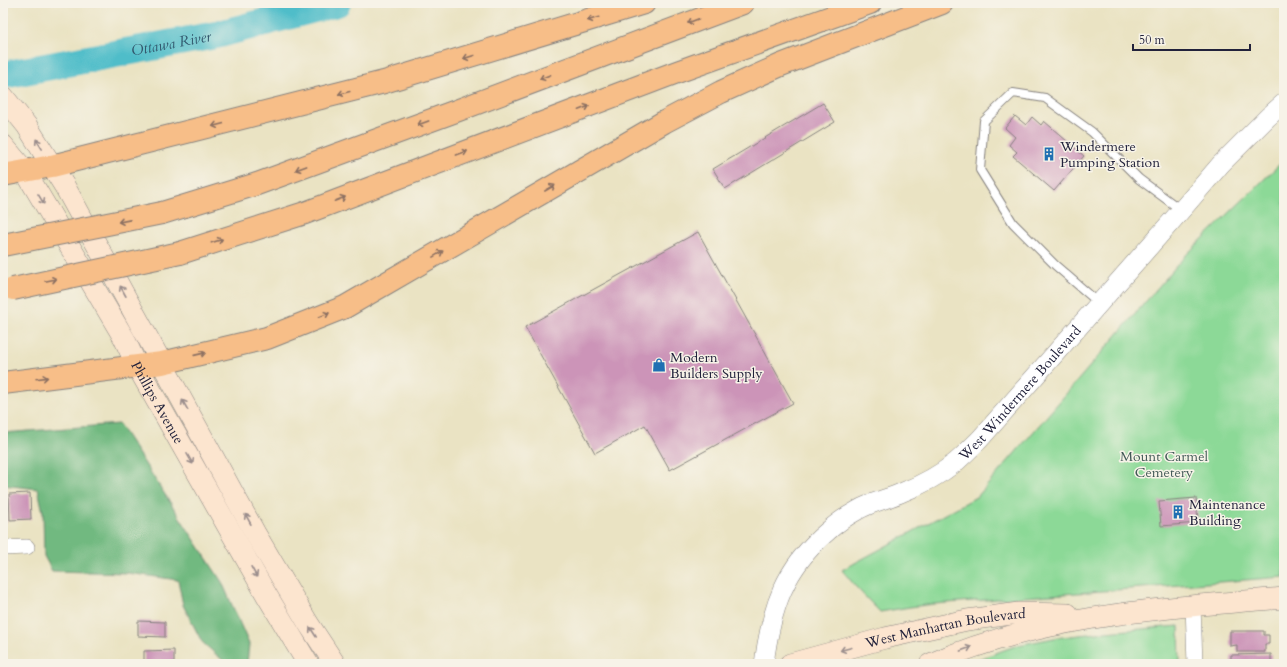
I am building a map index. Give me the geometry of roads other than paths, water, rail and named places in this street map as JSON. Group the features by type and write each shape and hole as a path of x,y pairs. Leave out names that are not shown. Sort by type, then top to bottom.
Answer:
{"highway":[{"path":"3,175 52,166 384,82 644,3"},
{"path":"3,244 162,213 257,184 743,3"},
{"path":"8,289 180,253 305,213 677,72 870,3"},
{"path":"3,383 162,363 267,338 345,307 664,122 721,92 781,65 942,3"}],"main road":[{"path":"3,96 27,126 65,187 255,533 308,623 335,664"},
{"name":"Phillips Avenue","path":"3,144 25,171 124,338 137,366 262,588 308,664"},
{"name":"West Manhattan Boulevard","path":"930,664 955,653 1001,638 1105,615 1193,605 1284,598"},
{"name":"West Manhattan Boulevard","path":"790,664 892,637 967,620 1019,613 1105,615"}],"street":[{"name":"West Windermere Boulevard","path":"764,664 768,632 776,605 792,570 806,551 838,522 858,510 904,492 929,479 954,463 980,439 1100,304 1221,164 1284,103"},
{"path":"3,548 27,547"},
{"path":"1193,605 1195,664"}],"lane":[{"path":"1100,304 1055,265 1013,223 980,170 984,121 1013,93 1045,98 1092,132 1139,179 1182,210"}],"waterway":[{"name":"Ottawa River","path":"3,75 216,35 337,3"}],"place":[{"name":"Windermere Pumping Station","path":"1049,154"},
{"name":"Modern Builders Supply","path":"659,365"},
{"name":"Maintenance Building","path":"1178,512"}],"park label":[{"name":"Mount Carmel Cemetery","path":"1164,464"}]}
